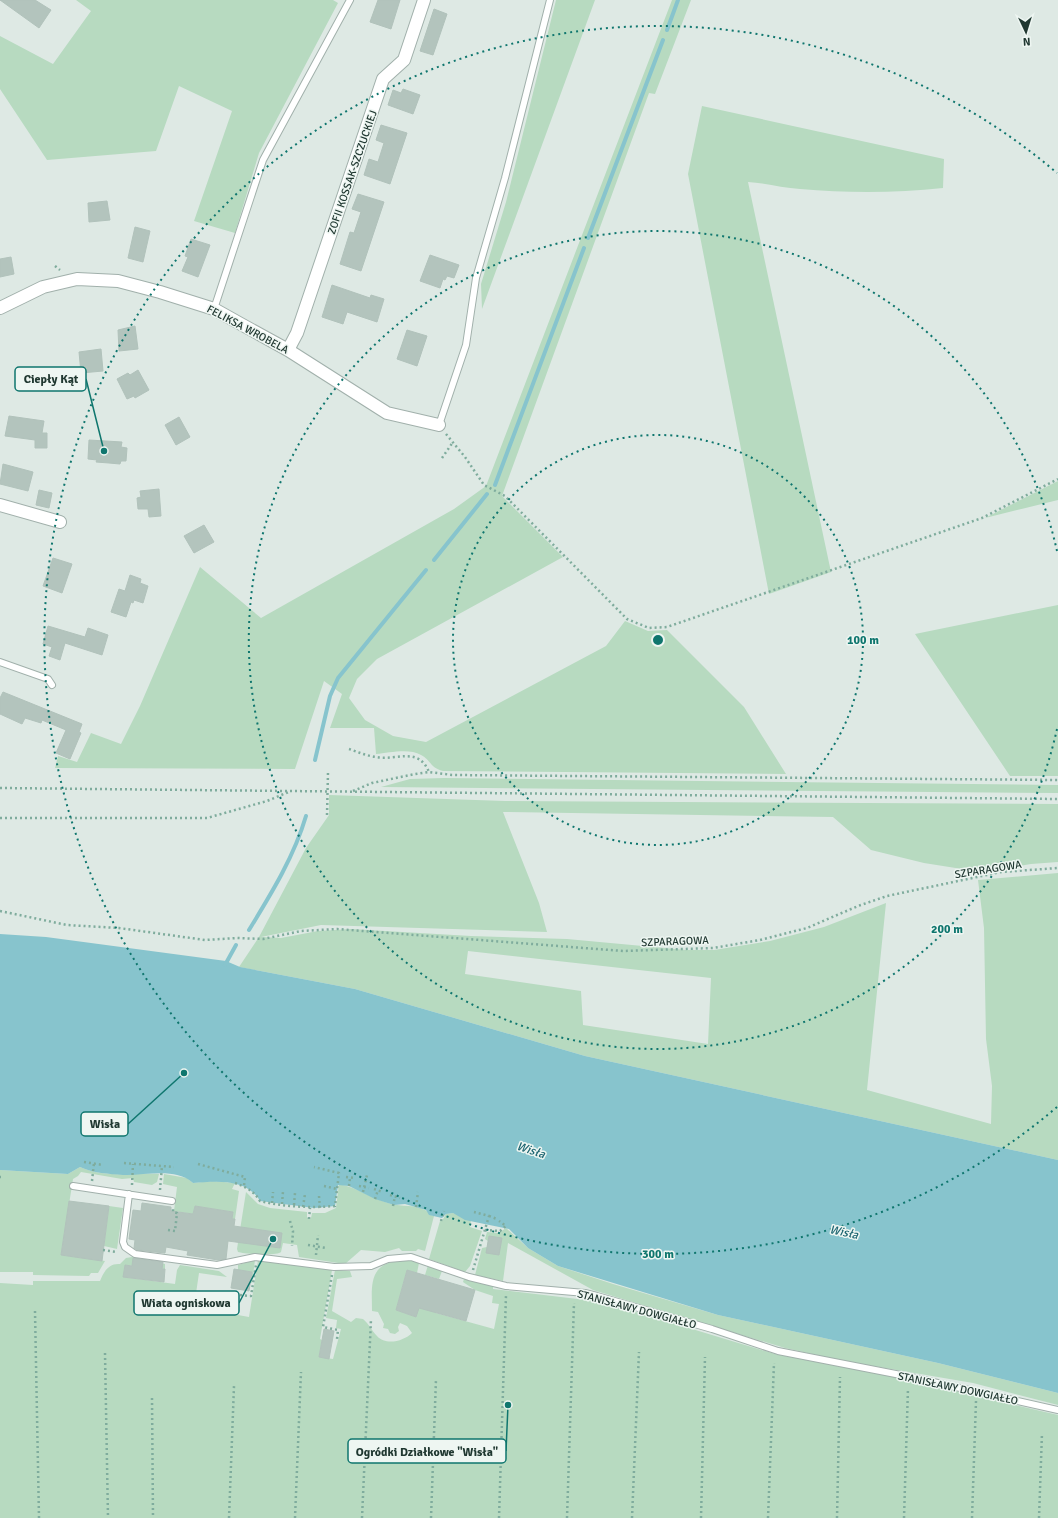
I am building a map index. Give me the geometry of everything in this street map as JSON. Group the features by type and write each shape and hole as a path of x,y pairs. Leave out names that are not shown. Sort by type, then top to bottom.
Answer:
{"street":[{"name":"ZOFII KOSSAK-SZCZUCKIEJ","path":"288,350 297,333 383,80 404,60 424,0"},
{"name":"FELIKSA WROBELA","path":"0,308 54,283 88,279 130,284 214,309 288,350 387,413 439,425"},
{"path":"0,505 60,522"}],"lane":[{"path":"214,309 263,160 350,0"},
{"path":"439,425 466,345 476,278 505,178 550,0"},
{"path":"0,662 48,679 52,685"},
{"path":"73,1186 172,1201"},
{"name":"STANISŁAWY DOWGIAŁŁO","path":"128,1194 123,1242 125,1247 130,1252 135,1254 216,1265 257,1257 334,1267 371,1266 388,1259 411,1257 469,1276 506,1286 585,1293 712,1329 778,1351 1058,1410"}],"path":[{"path":"55,266 60,270"},
{"path":"439,425 466,457 484,484 505,496 627,619 649,628 667,627 982,518 1058,479"},
{"path":"442,458 453,442"},
{"path":"349,749 377,758 414,757 422,761 429,772"},
{"path":"328,772 328,815"},
{"path":"352,792 372,783 429,772 467,775 1058,780"},
{"path":"0,788 1058,799"},
{"path":"0,818 207,818 267,801 291,791"},
{"name":"SZPARAGOWA","path":"0,911 67,925 119,928 205,940 237,938 262,939 284,936 301,931 337,929 623,951 713,948 760,940 807,928 858,906 887,896 1001,872 1058,868"},
{"path":"84,1162 103,1165"},
{"path":"124,1163 174,1167"},
{"path":"93,1172 94,1164"},
{"path":"133,1164 133,1174"},
{"path":"198,1164 245,1177 244,1186"},
{"path":"158,1199 162,1166"},
{"path":"235,1183 244,1186 256,1194 260,1200 272,1203 310,1208 335,1206 339,1173 314,1167"},
{"path":"362,1192 367,1175"},
{"path":"346,1177 355,1178"},
{"path":"349,1186 350,1178"},
{"path":"324,1186 337,1188"},
{"path":"359,1186 369,1188"},
{"path":"374,1189 383,1192"},
{"path":"375,1199 378,1190"},
{"path":"282,1204 283,1191"},
{"path":"272,1203 273,1192"},
{"path":"416,1207 418,1192"},
{"path":"294,1206 295,1193"},
{"path":"303,1207 305,1194"},
{"path":"390,1195 400,1198"},
{"path":"319,1196 320,1208"},
{"path":"394,1206 395,1196"},
{"path":"309,1219 310,1208"},
{"path":"441,1221 444,1210"},
{"path":"474,1212 489,1216 506,1226 500,1231 485,1230"},
{"path":"168,1230 175,1231 177,1213"},
{"path":"469,1276 489,1216"},
{"path":"290,1221 293,1231 292,1246"},
{"path":"314,1264 318,1236"},
{"path":"308,1245 326,1248"},
{"path":"240,1295 251,1296 257,1257"},
{"path":"334,1267 323,1327 338,1330 337,1338"},
{"path":"499,1518 506,1292"},
{"path":"567,1518 574,1302"},
{"path":"35,1311 39,1518"},
{"path":"362,1518 371,1319"},
{"path":"632,1518 639,1352"},
{"path":"105,1353 108,1518"},
{"path":"701,1518 705,1357"},
{"path":"768,1518 774,1363"},
{"path":"295,1518 301,1372"},
{"path":"837,1518 840,1377"},
{"path":"432,1518 436,1379"},
{"path":"230,1518 234,1386"},
{"path":"904,1518 908,1388"},
{"path":"972,1518 976,1392"},
{"path":"152,1398 153,1518"},
{"path":"1039,1518 1042,1433"}],"green space":[{"path":"76,0 333,0 338,3 259,153 235,233 194,221 232,111 179,86 156,151 47,160 0,89 0,36 53,64 91,11"},
{"path":"556,0 595,0 482,309 481,284 506,202"},
{"path":"672,0 691,0 655,94 649,93 502,496 563,557 377,659 357,679 349,698 365,720 393,736 426,742 606,646 625,621 648,631 667,630 744,707 786,774 443,771 435,768 427,759 416,753 399,752 376,754 374,728 330,728 342,694 324,681 295,769 55,768 58,756 77,762 91,733 121,744 140,706 200,567 261,618 454,509 486,486"},
{"path":"702,106 944,159 943,188 889,192 836,191 793,188 748,182 831,572 769,594 688,174"},
{"path":"1058,481 1058,500 985,518"},
{"path":"1058,605 1058,776 1010,776 915,634"},
{"path":"444,778 1058,785 1058,793 381,787 410,779"},
{"path":"329,795 505,801 1058,804 1058,862 1031,864 981,872 924,863 871,850 833,817 503,812 539,903 547,932 321,925 261,937 281,938 318,931 351,929 471,936 567,939 686,950 714,950 770,941 824,927 886,903 867,1090 991,1124 992,1086 986,1039 984,928 978,880 1058,873 1058,1160 585,1056 355,989 239,967 259,937 306,848 329,815","holes":["468,951 711,978 708,1044 583,1025 581,991 465,974"]},
{"path":"80,1167 99,1173 109,1174 159,1174 157,1182 152,1185 134,1182 133,1178 122,1179 81,1172 73,1179 61,1255 105,1261 98,1273 91,1273 89,1276 33,1275 33,1272 0,1272 0,1170 68,1174"},
{"path":"164,1174 187,1178 193,1183 212,1181 235,1183 232,1189 239,1191 235,1219 232,1219 233,1212 195,1206 193,1214 174,1211 177,1187 163,1184"},
{"path":"339,1184 353,1188 391,1204 421,1208 434,1216 425,1251 418,1249 416,1251 402,1251 399,1248 385,1252 361,1250 345,1264 299,1257 297,1245 283,1243 281,1252 274,1254 238,1252 237,1249 246,1192 258,1204 270,1208 307,1212 307,1217 309,1219 311,1218 312,1213 325,1213 336,1208"},
{"path":"109,1206 123,1208 117,1249 104,1246"},
{"path":"453,1213 471,1220 470,1227 482,1231 470,1266 465,1272 429,1259 440,1221 442,1221 446,1214"},
{"path":"506,1228 528,1248 558,1266 613,1284 718,1315 938,1363 1058,1393 1058,1405 973,1383 844,1361 785,1348 593,1290 508,1243 503,1281 475,1275 482,1248 487,1247 488,1241 485,1239 487,1232 499,1233"},
{"path":"132,1257 165,1264 165,1269 125,1265 124,1277 175,1284 177,1270 180,1265 219,1271 227,1277 199,1273 194,1307 249,1317 258,1260 332,1270 320,1339 322,1340 319,1357 333,1359 341,1329 336,1328 337,1320 326,1318 335,1270 350,1271 352,1277 337,1279 332,1311 351,1322 356,1318 363,1319 377,1336 385,1341 390,1342 400,1340 412,1333 407,1326 400,1323 398,1327 399,1331 395,1334 390,1333 388,1329 383,1328 384,1324 378,1312 372,1311 373,1281 379,1269 384,1265 396,1261 406,1260 419,1263 417,1273 407,1270 396,1310 416,1317 420,1303 436,1313 494,1329 499,1304 492,1303 493,1296 475,1290 463,1282 464,1279 493,1286 493,1289 603,1302 775,1354 909,1380 1058,1415 1058,1518 0,1518 0,1283 33,1285 33,1281 100,1281 105,1271 110,1266 120,1264 126,1258"},
{"path":"255,1260 252,1283 250,1282 252,1272 238,1270 238,1265"},
{"path":"428,1265 442,1271 439,1279 425,1275"}],"water":[{"path":"0,934 46,937 226,961 240,967 355,989 585,1056 1058,1160 1058,1393 938,1363 718,1315 558,1266 528,1248 509,1229 465,1220 453,1213 446,1214 442,1218 429,1215 426,1210 405,1204 394,1205 375,1199 349,1186 338,1185 335,1206 314,1208 260,1201 247,1188 239,1185 221,1182 193,1183 178,1175 160,1173 118,1175 96,1172 80,1167 68,1174 0,1170"}],"building":[{"path":"0,0 35,0 51,10 39,28"},
{"path":"378,0 400,0 391,29 370,22"},
{"path":"434,9 447,14 433,55 420,51"},
{"path":"403,89 420,95 413,114 388,105 393,90 401,93"},
{"path":"381,125 407,133 390,184 364,175 369,159 378,162 384,143 376,140"},
{"path":"358,194 384,202 361,271 340,264 350,232 354,233 361,212 352,209"},
{"path":"107,201 110,220 89,222 88,203"},
{"path":"135,227 150,231 143,262 128,258"},
{"path":"191,239 210,245 198,277 182,271 188,257 185,256"},
{"path":"430,255 459,265 454,278 447,276 445,280 443,279 440,288 420,281"},
{"path":"11,257 14,274 0,277 0,259"},
{"path":"332,285 370,298 371,295 384,299 377,322 347,312 343,324 322,317"},
{"path":"135,326 138,349 119,351 118,330"},
{"path":"407,330 427,336 417,366 397,359"},
{"path":"101,349 103,371 81,373 79,352"},
{"path":"138,370 149,390 135,398 134,396 127,399 117,379 128,373 130,375"},
{"path":"9,416 44,421 42,433 47,433 47,448 35,448 35,440 5,436"},
{"path":"179,417 190,437 176,445 165,425"},
{"path":"89,440 122,442 121,447 127,448 126,461 121,461 120,464 96,462 97,460 88,459"},
{"path":"3,464 33,472 28,491 0,484"},
{"path":"159,489 161,516 149,517 148,509 138,509 137,498 141,497 140,491"},
{"path":"39,490 52,493 49,508 36,505"},
{"path":"204,525 214,542 194,553 184,536"},
{"path":"53,558 72,564 62,593 43,586"},
{"path":"130,575 141,579 140,583 148,586 143,603 134,600 133,603 131,602 126,617 111,612 119,589 125,591"},
{"path":"48,626 85,637 88,628 108,635 102,655 65,643 60,660 49,656 52,647 43,644"},
{"path":"3,692 82,724 79,732 81,733 70,759 56,753 66,730 42,720 41,723 25,718 22,724 0,714 0,698"},
{"path":"69,1201 109,1206 102,1261 61,1255"},
{"path":"142,1203 171,1207 171,1211 193,1214 195,1206 233,1212 232,1219 235,1219 234,1226 282,1233 280,1248 228,1241 226,1259 218,1260 187,1255 188,1251 166,1247 165,1253 137,1250 134,1248 135,1240 129,1239 133,1210 141,1211"},
{"path":"489,1236 502,1238 499,1255 486,1253"},
{"path":"133,1258 163,1262 162,1269 165,1269 164,1282 123,1277 125,1265 132,1266"},
{"path":"234,1269 252,1272 249,1291 231,1288"},
{"path":"407,1270 475,1290 466,1321 419,1308 416,1317 396,1310"},
{"path":"324,1329 334,1331 329,1359 319,1357"}],"waterway":[{"path":"667,30 678,0"},
{"path":"588,238 663,40"},
{"path":"495,485 584,248"},
{"path":"434,560 487,494"},
{"path":"315,760 330,696 338,678 426,570"},
{"path":"249,930 274,889 295,846 306,816"},
{"path":"225,965 236,945"}],"place":[{"name":"Ciepły Kąt","path":"104,451"},
{"name":"Wisła","path":"184,1073"},
{"name":"Wiata ogniskowa","path":"273,1239"},
{"name":"Ogródki Działkowe \"Wisła\"","path":"508,1405"}]}
